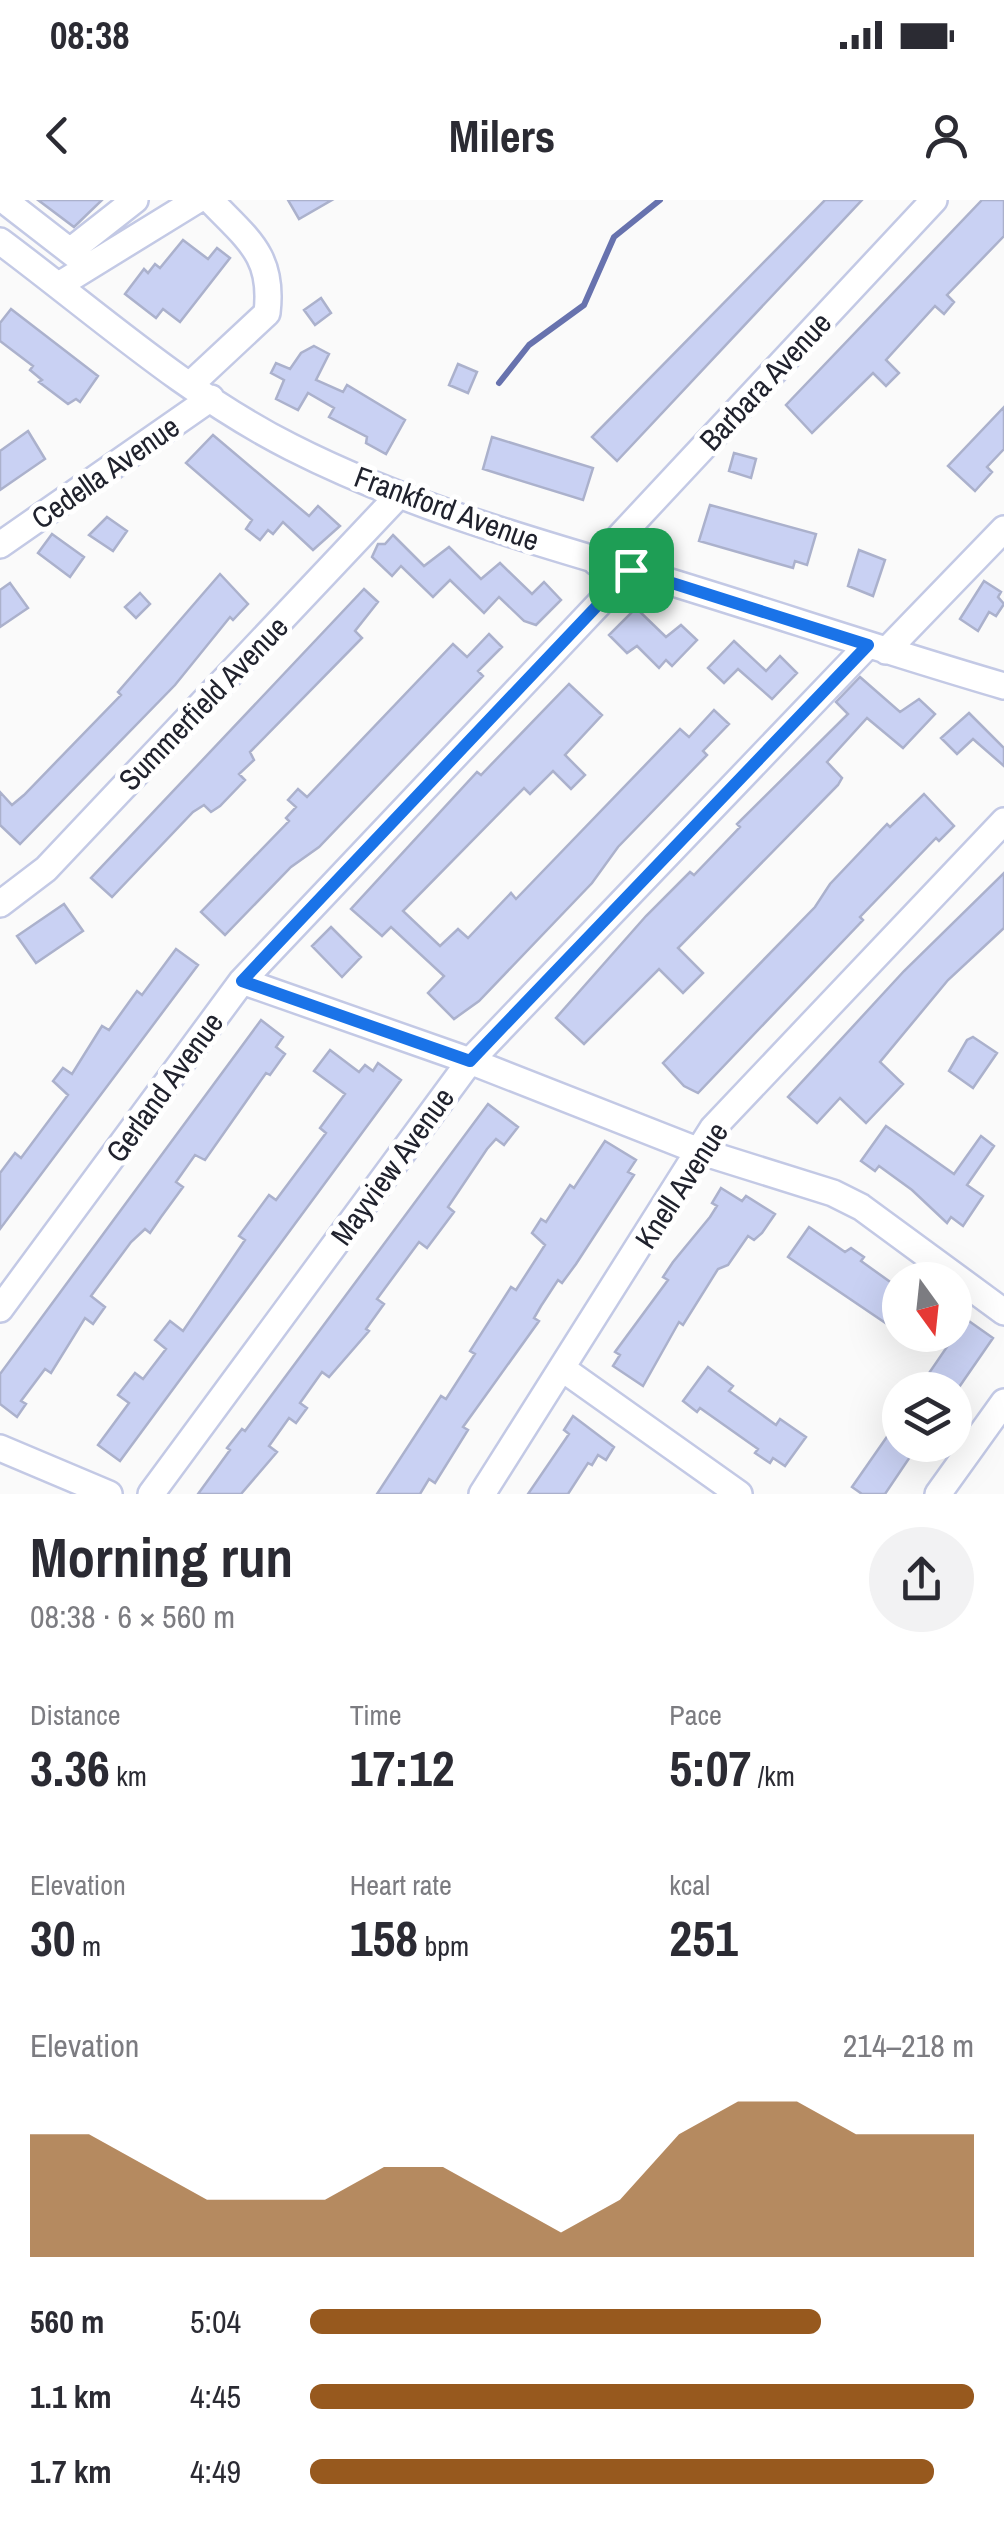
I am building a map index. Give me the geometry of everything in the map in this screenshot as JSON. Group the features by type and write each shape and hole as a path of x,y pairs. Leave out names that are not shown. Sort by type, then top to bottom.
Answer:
{"street":[{"path":"4,200 80,259"},
{"path":"59,285 111,219 135,200"},
{"name":"Cedella Avenue","path":"0,545 201,391 267,313 267,266 255,247 210,200"},
{"name":"Barbara Avenue","path":"596,562 934,200"},
{"path":"80,259 128,242 180,204"},
{"path":"111,219 128,242"},
{"path":"23,258 47,234"},
{"name":"Frankford Avenue","path":"0,241 201,391 290,446 399,494 596,562 1004,686"},
{"name":"Summerfield Avenue","path":"0,904 46,870 399,494"},
{"name":"Mayview Avenue","path":"150,1494 470,1061 877,648 1004,528"},
{"name":"Gerland Avenue","path":"0,1309 242,981 631,570"},
{"name":"Knell Avenue","path":"482,1494 713,1128 1004,821"},
{"path":"242,981 470,1061 700,1151 750,1164 861,1207 1004,1312"},
{"path":"564,1369 739,1494"},
{"path":"938,1494 1004,1402"},
{"path":"0,1448 109,1494"}],"building":[{"path":"38,200 102,200 74,227"},
{"path":"288,200 332,200 299,219"},
{"path":"825,200 862,200 617,461 592,437"},
{"path":"982,200 1004,200 1004,236 947,295 954,302 944,314 935,306 886,360 899,373 886,386 873,373 812,433 786,405"},
{"path":"183,240 208,259 217,248 230,258 180,322 163,309 156,318 125,294 144,269 148,273 155,264 160,268"},
{"path":"321,298 331,313 315,325 304,310"},
{"path":"11,309 98,376 80,402 76,399 68,404 39,382 42,380 30,370 33,366 0,341 0,323"},
{"path":"314,346 329,354 316,380 343,392 347,385 405,420 386,454 366,443 367,437 329,417 334,408 308,393 298,410 276,399 284,380 271,373 276,363 290,369 301,353"},
{"path":"458,364 477,372 468,393 449,385"},
{"path":"1004,407 1004,449 987,467 992,472 975,491 948,466"},
{"path":"28,431 45,459 0,490 0,451"},
{"path":"213,435 309,516 318,506 340,526 313,550 283,522 273,534 268,530 260,540 246,529 252,520 186,463"},
{"path":"492,437 593,468 583,500 483,469"},
{"path":"734,453 756,459 751,478 729,471"},
{"path":"710,505 816,534 807,565 795,561 793,568 699,541"},
{"path":"107,517 127,531 113,551 89,535"},
{"path":"52,534 84,557 70,577 38,553"},
{"path":"393,535 424,566 449,547 481,579 500,563 532,594 544,582 561,600 536,625 524,621 499,597 484,613 450,580 433,597 401,566 392,576 372,557 378,544 385,544"},
{"path":"859,550 885,560 873,596 848,586"},
{"path":"220,574 248,604 233,620 230,617 175,685 20,844 0,825 0,792 12,805 24,795 121,695 118,692"},
{"path":"984,581 1001,592 998,597 1004,604 996,616 989,612 978,631 960,619"},
{"path":"10,583 28,608 0,627 0,590"},
{"path":"364,589 378,602 355,631 362,638 250,752 254,760 239,774 245,780 220,806 211,812 204,805 193,812 112,897 91,878"},
{"path":"140,593 150,604 136,618 125,607"},
{"path":"636,608 666,637 681,625 697,640 672,666 666,660 659,668 637,646 627,653 609,635"},
{"path":"489,634 502,647 478,671 483,676 319,847 291,867 225,935 201,912 289,821 286,818 296,807 288,800 298,789 307,797 453,644 467,657"},
{"path":"734,641 766,671 780,656 797,673 772,699 738,669 724,683 708,668"},
{"path":"860,677 900,712 919,699 935,714 903,748 867,718 827,762 842,778 838,785 678,948 703,973 683,993 659,969 584,1044 556,1018 646,916 690,872 694,875 740,827 737,824 848,714 836,702"},
{"path":"569,684 602,715 565,755 585,775 571,789 553,771 530,794 524,788 403,911 440,946 458,929 468,938 511,893 516,899 680,729 689,737 714,710 729,724 703,751 707,755 618,847 592,883 479,1001 454,1019 428,993 444,976 391,927 382,936 351,909 477,772 481,775"},
{"path":"969,713 1004,748 1004,766 973,739 957,754 941,738"},
{"path":"924,794 954,826 939,841 936,838 860,917 863,920 698,1093 684,1086 663,1063 815,907 830,884 887,824 890,827"},
{"path":"1004,873 1004,928 948,980 880,1062 903,1084 866,1123 840,1098 817,1123 788,1097 904,971"},
{"path":"64,904 83,931 36,963 17,936"},
{"path":"331,927 361,957 342,977 312,946"},
{"path":"176,949 198,965 0,1229 0,1173 15,1153 21,1158 68,1095 53,1081 63,1068 72,1074 102,1026 109,1030 137,991 142,995"},
{"path":"261,1020 283,1037 276,1047 285,1054 270,1075 266,1073 205,1160 195,1155 176,1182 183,1187 150,1233 145,1229 131,1242 91,1296 105,1307 93,1324 85,1318 51,1373 45,1369 21,1401 26,1404 17,1417 0,1404 0,1374"},
{"path":"973,1037 997,1053 973,1088 949,1071 967,1040"},
{"path":"330,1050 359,1072 365,1065 373,1071 378,1063 401,1080 120,1461 98,1445 129,1403 118,1395 135,1373 143,1379 166,1349 155,1340 170,1321 183,1331 245,1240 239,1236 269,1195 276,1200 326,1133 320,1128 345,1094 314,1071"},
{"path":"488,1104 518,1127 504,1145 496,1139 487,1149 448,1207 454,1212 427,1248 419,1242 377,1299 384,1304 366,1329 369,1331 329,1377 322,1372 300,1403 307,1408 296,1423 289,1418 269,1446 277,1452 241,1494 198,1494 230,1450 227,1448 242,1429 245,1431"},
{"path":"886,1126 954,1174 981,1136 994,1146 967,1185 983,1196 963,1226 951,1217 947,1223 879,1166 875,1171 861,1161"},
{"path":"605,1141 636,1160 628,1172 634,1175 576,1264 562,1283 558,1280 541,1306 534,1318 539,1321 463,1427 468,1430 435,1483 429,1479 420,1494 377,1494 441,1396 446,1399 475,1354 470,1351 511,1287 516,1290 545,1245 532,1233 541,1219 546,1222 570,1185 574,1188"},
{"path":"721,1188 742,1201 746,1196 775,1214 762,1233 754,1240 748,1236 728,1265 718,1269 683,1325 679,1322 643,1386 613,1366 620,1355 615,1352 668,1280 663,1277 673,1262 710,1217 717,1206 712,1203"},
{"path":"809,1227 845,1252 851,1248 882,1276 882,1321 788,1257"},
{"path":"972,1323 993,1338 970,1372 930,1372 943,1352 972,1352"},
{"path":"708,1367 733,1386 729,1391 776,1425 780,1419 806,1437 785,1466 773,1458 770,1463 755,1453 758,1449 700,1408 697,1412 683,1401"},
{"path":"573,1416 614,1447 606,1460 598,1455 592,1465 588,1463 568,1494 528,1494 569,1434 564,1430"},
{"path":"882,1444 882,1462 907,1462 885,1494 862,1494 852,1487"}],"waterway":[{"path":"499,383 529,345 584,305 614,237 660,200"}],"route":[{"path":"631,570 868,645 470,1061 242,981 430,783 631,570"}]}
